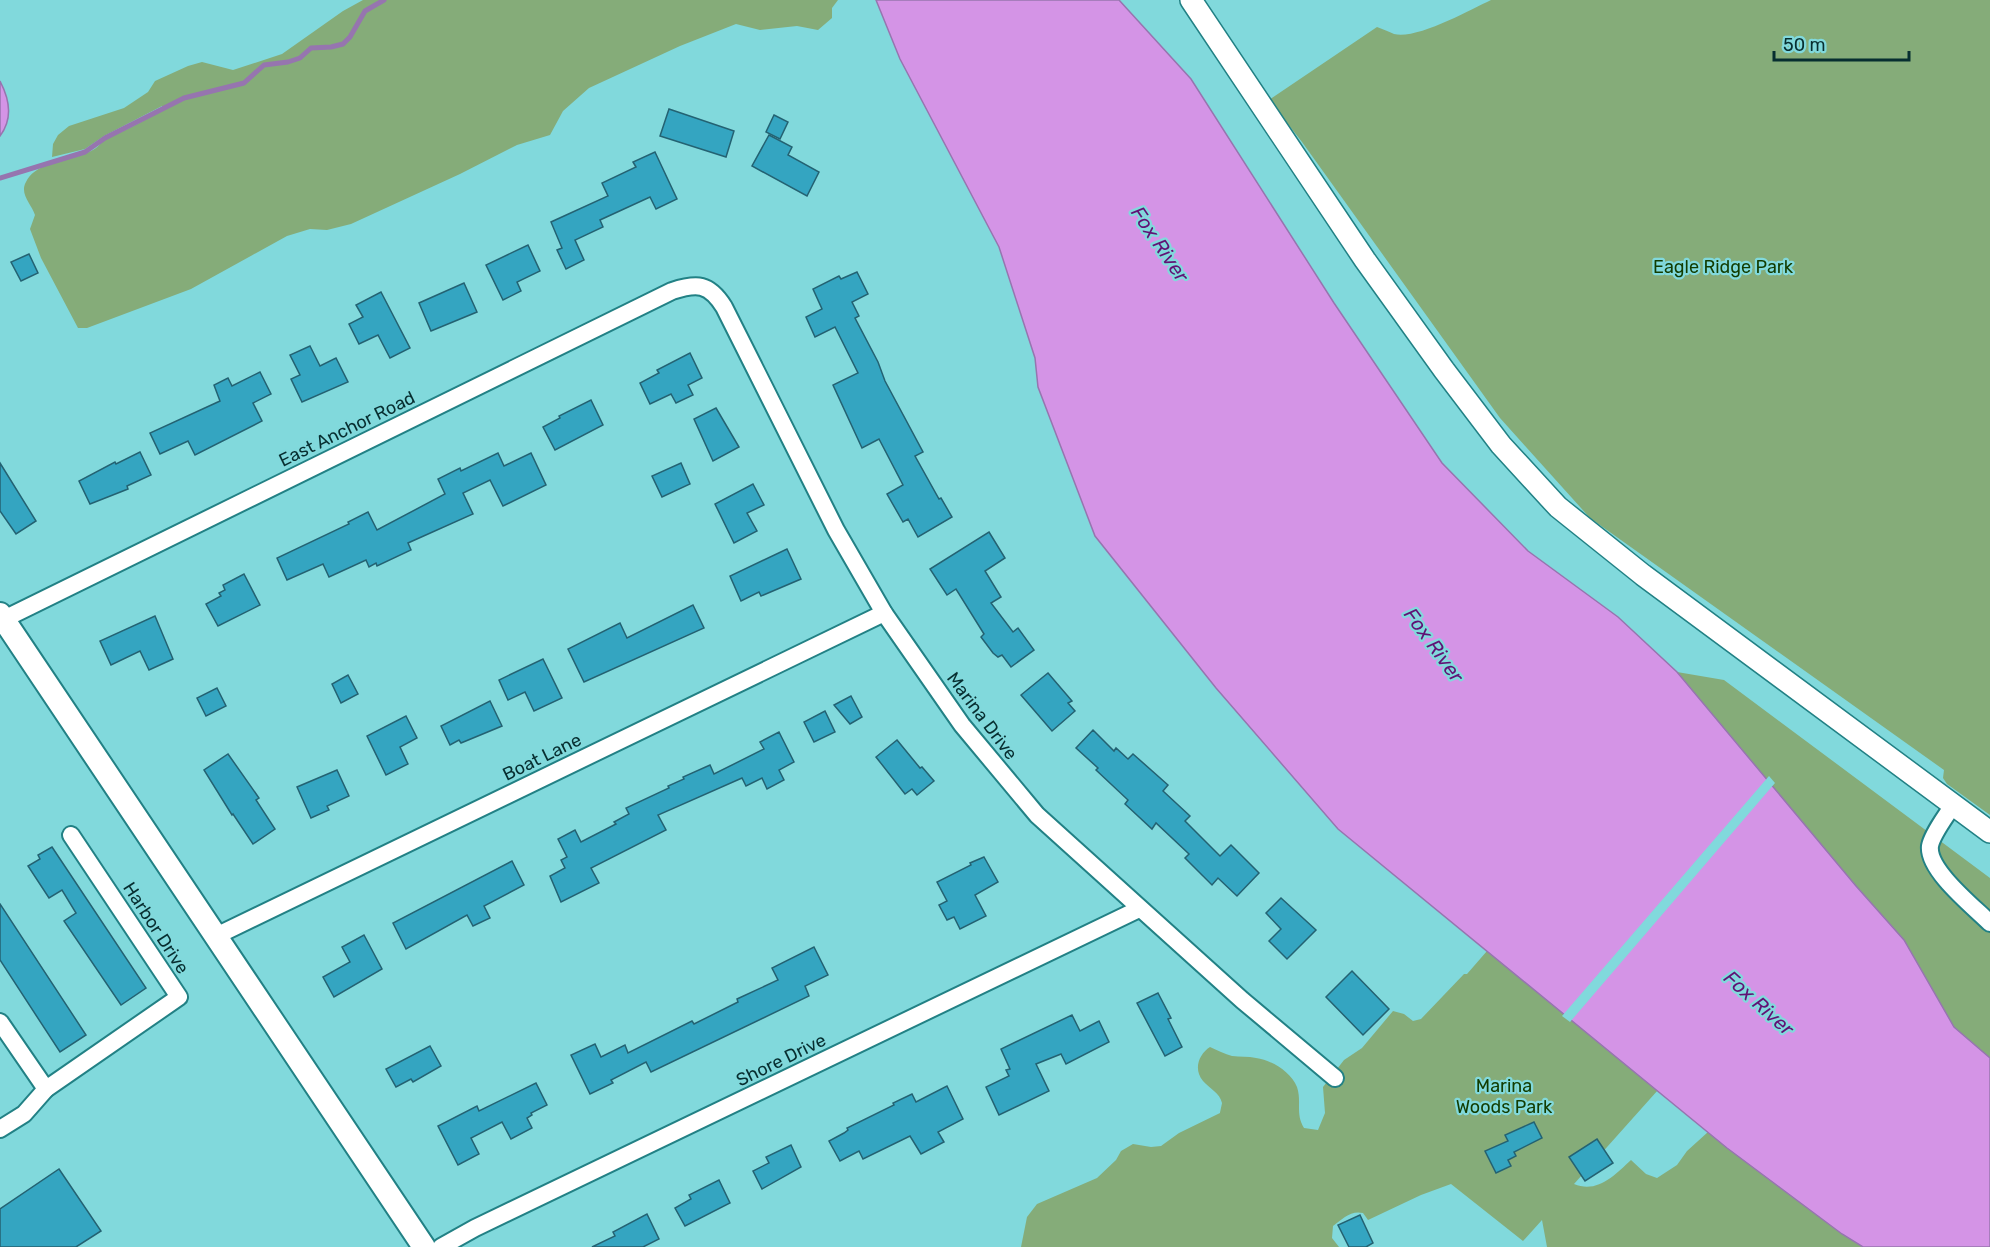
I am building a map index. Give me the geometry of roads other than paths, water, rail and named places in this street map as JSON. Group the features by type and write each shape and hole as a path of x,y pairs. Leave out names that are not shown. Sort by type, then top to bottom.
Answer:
{"main road":[{"path":"1,618 424,1247"}],"street":[{"path":"1191,0 1365,260 1444,370 1501,445 1558,507 1643,575 1990,832"},
{"name":"East Anchor Road","path":"1,618 672,291 695,285 710,290"},
{"name":"Marina Drive","path":"710,290 724,307 836,530 884,613 962,725 1036,815 1242,1000 1335,1078"},
{"name":"Boat Lane","path":"216,936 884,613"},
{"path":"1953,805 1930,846 1933,861 1944,877 1990,922"},
{"name":"Harbor Drive","path":"0,1130 24,1114 45,1089 179,997 71,835"},
{"name":"Shore Drive","path":"441,1247 486,1223 1139,909"},
{"path":"0,1022 45,1089"}],"water":[{"name":"Fox River","path":"876,0 1119,0 1191,79 1334,303 1442,463 1528,551 1618,617 1677,672 1904,940 1954,1027 1990,1058 1990,1247 1863,1247 1842,1234 1727,1148 1338,829 1216,688 1095,536 1038,387 1035,358 999,247 900,59"},
{"path":"0,81 9,109 7,123 0,136"}],"waterway":[{"path":"0,178 85,152 105,138 184,98 244,83 264,65 300,58 311,48 343,44 350,37 365,11 384,0"}],"park label":[{"name":"Eagle Ridge Park","path":"1723,267"},
{"name":"Marina Woods Park","path":"1504,1096"}]}
